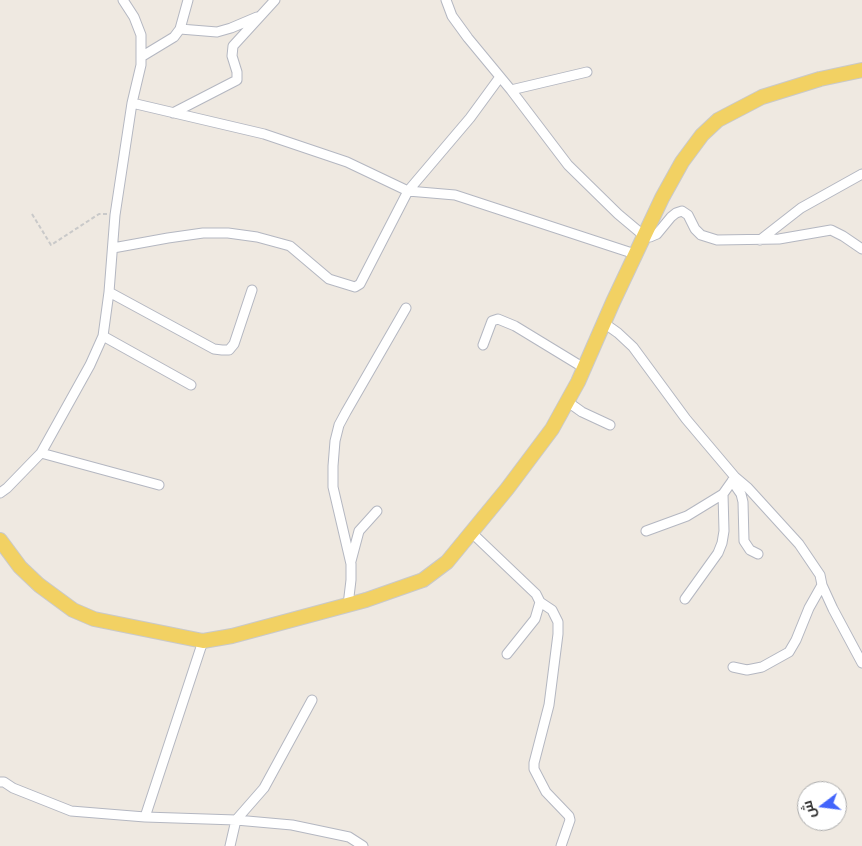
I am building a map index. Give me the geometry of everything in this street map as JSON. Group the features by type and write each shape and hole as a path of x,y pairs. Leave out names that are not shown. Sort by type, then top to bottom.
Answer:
{"main road":[{"path":"0,540 20,567 39,585 74,610 94,619 203,640 232,636 348,605 423,580 447,562 472,533 552,430 584,368 643,235 691,147 709,126 732,111 762,97 820,79 862,70"}],"street":[{"path":"0,493 8,488 41,453 90,365 103,336 109,292 115,215 132,103 142,57 141,35 134,17 123,0"},
{"path":"142,57 174,37 180,29 188,0"},
{"path":"173,114 237,80 237,72 232,56 234,46 275,0"},
{"path":"446,0 452,16 468,38 511,90 568,165 618,214 643,235 650,237 657,234 676,213 682,211 688,215 695,229 701,235 717,240 779,239 831,230 862,249"},
{"path":"180,29 217,32 261,15"},
{"path":"511,90 588,72"},
{"path":"113,248 203,233 228,233 257,237 290,246 330,279 355,287 360,284 408,191 470,118 500,77"},
{"path":"132,103 274,137 347,162 408,191 455,195 635,254"},
{"path":"760,240 801,208 862,174"},
{"path":"109,292 214,349 229,350 234,344 252,290"},
{"path":"348,605 351,580 350,564 333,488 335,441 339,426 346,412 406,308"},
{"path":"483,345 492,321 498,319 515,326 584,368"},
{"path":"604,323 618,332 633,346 686,419 733,479 743,502 744,541 750,550 758,554"},
{"path":"103,336 191,385"},
{"path":"568,402 582,412 610,425"},
{"path":"41,453 159,486"},
{"path":"646,531 687,516 723,494 733,479"},
{"path":"733,479 748,488 799,544 820,575 822,585 833,609 862,663"},
{"path":"685,599 718,553 722,543 724,531 723,494"},
{"path":"350,564 359,531 377,511"},
{"path":"472,533 536,594 540,602 552,610 558,622 549,705 534,769 546,792 569,816 570,820 561,846"},
{"path":"734,667 748,670 762,667 789,652 822,585"},
{"path":"507,654 535,619 540,602"},
{"path":"145,817 203,640"},
{"path":"230,846 236,820 264,788 312,700"},
{"path":"0,782 4,782 13,788 71,811 292,825 349,837 363,846"}],"path":[{"path":"32,214 52,245 100,214 115,215"}]}
